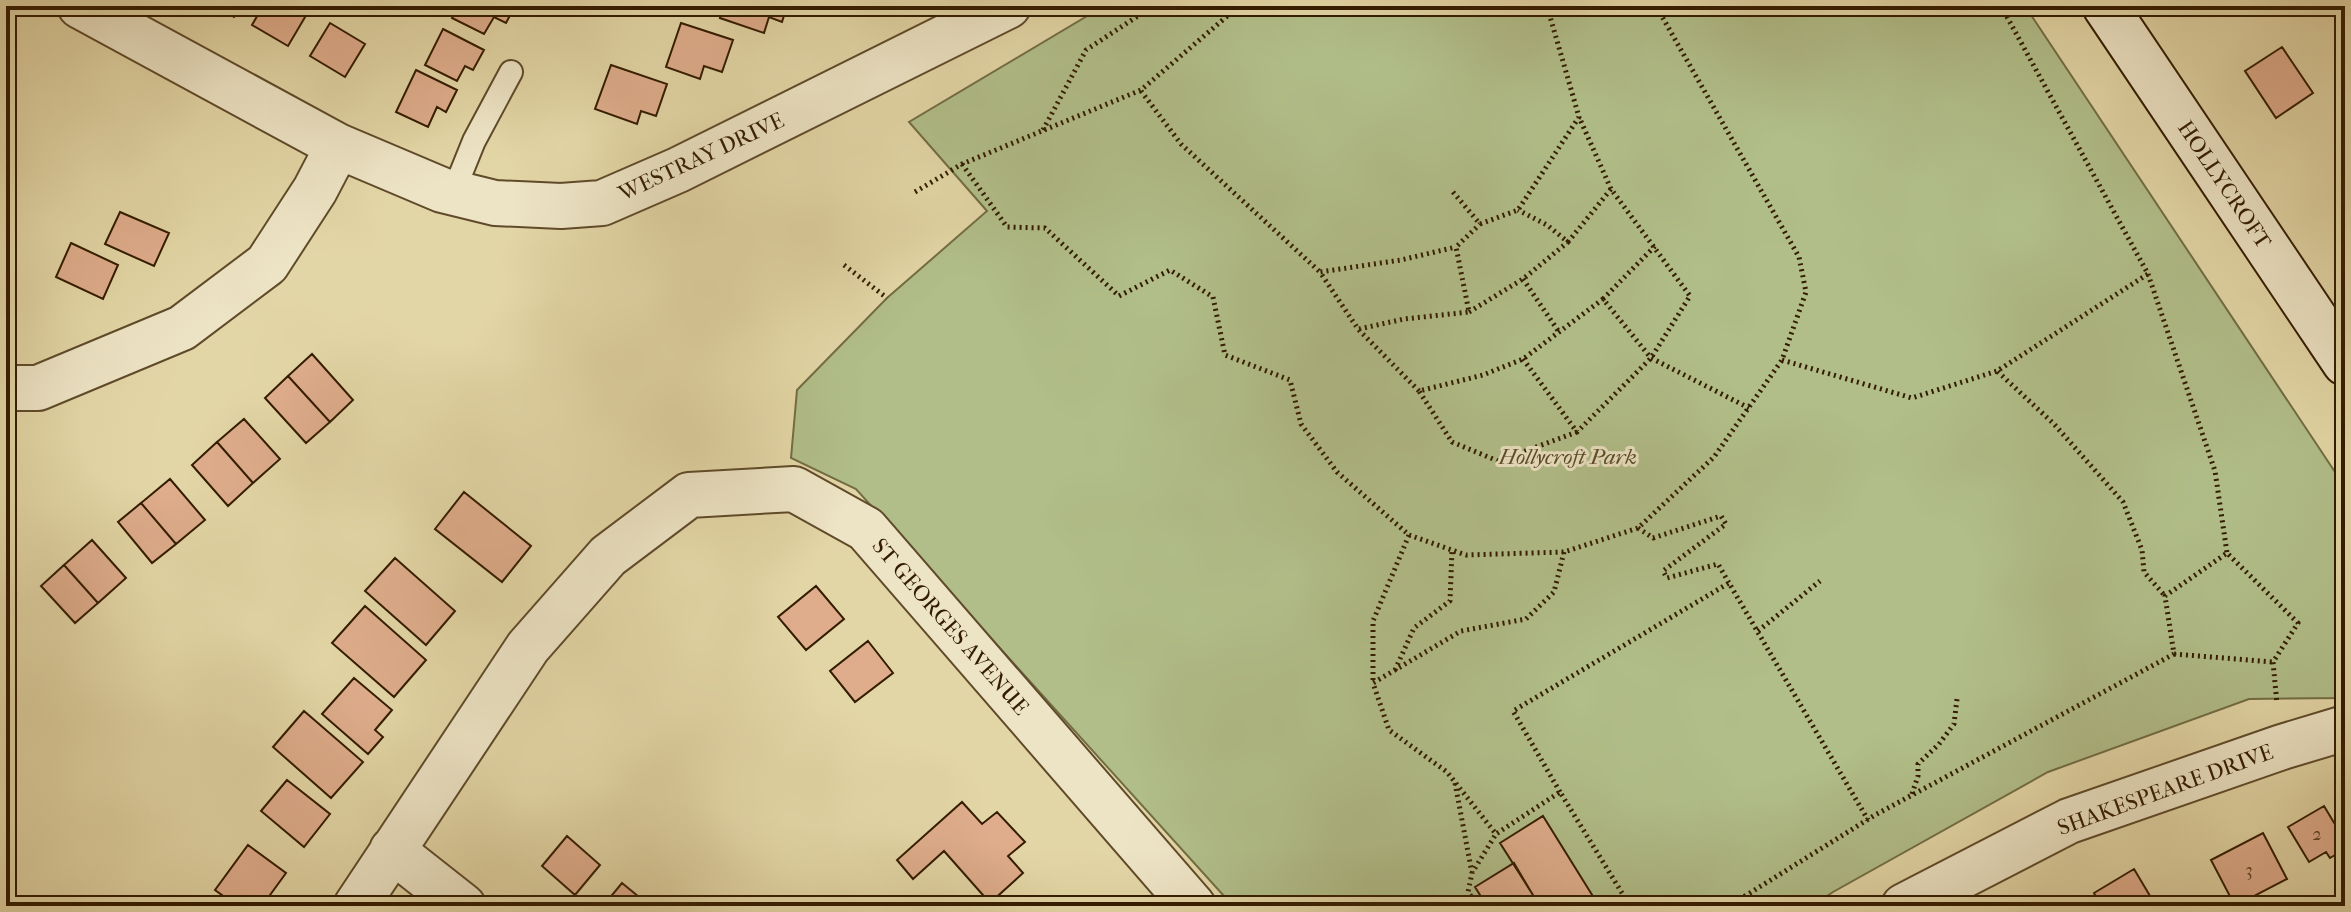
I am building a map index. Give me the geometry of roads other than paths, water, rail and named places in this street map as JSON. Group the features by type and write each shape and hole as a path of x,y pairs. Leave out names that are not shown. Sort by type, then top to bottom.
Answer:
{"street":[{"name":"WESTRAY DRIVE","path":"80,6 338,146 453,193 495,203 561,206 602,203 678,170 1008,6"},
{"name":"HOLLYCROFT","path":"2105,6 2345,363"},
{"path":"6,388 38,388 182,328 267,264 315,190 338,146"},
{"name":"ST GEORGES AVENUE","path":"356,906 528,647 608,556 689,495 794,489 866,529 1193,906"},
{"name":"SHAKESPEARE DRIVE","path":"1904,906 2069,821 2345,728"},
{"path":"392,850 463,906"}],"lane":[{"path":"453,193 474,141 511,72"}],"park label":[{"name":"Hollycroft Park","path":"1568,456"}]}
